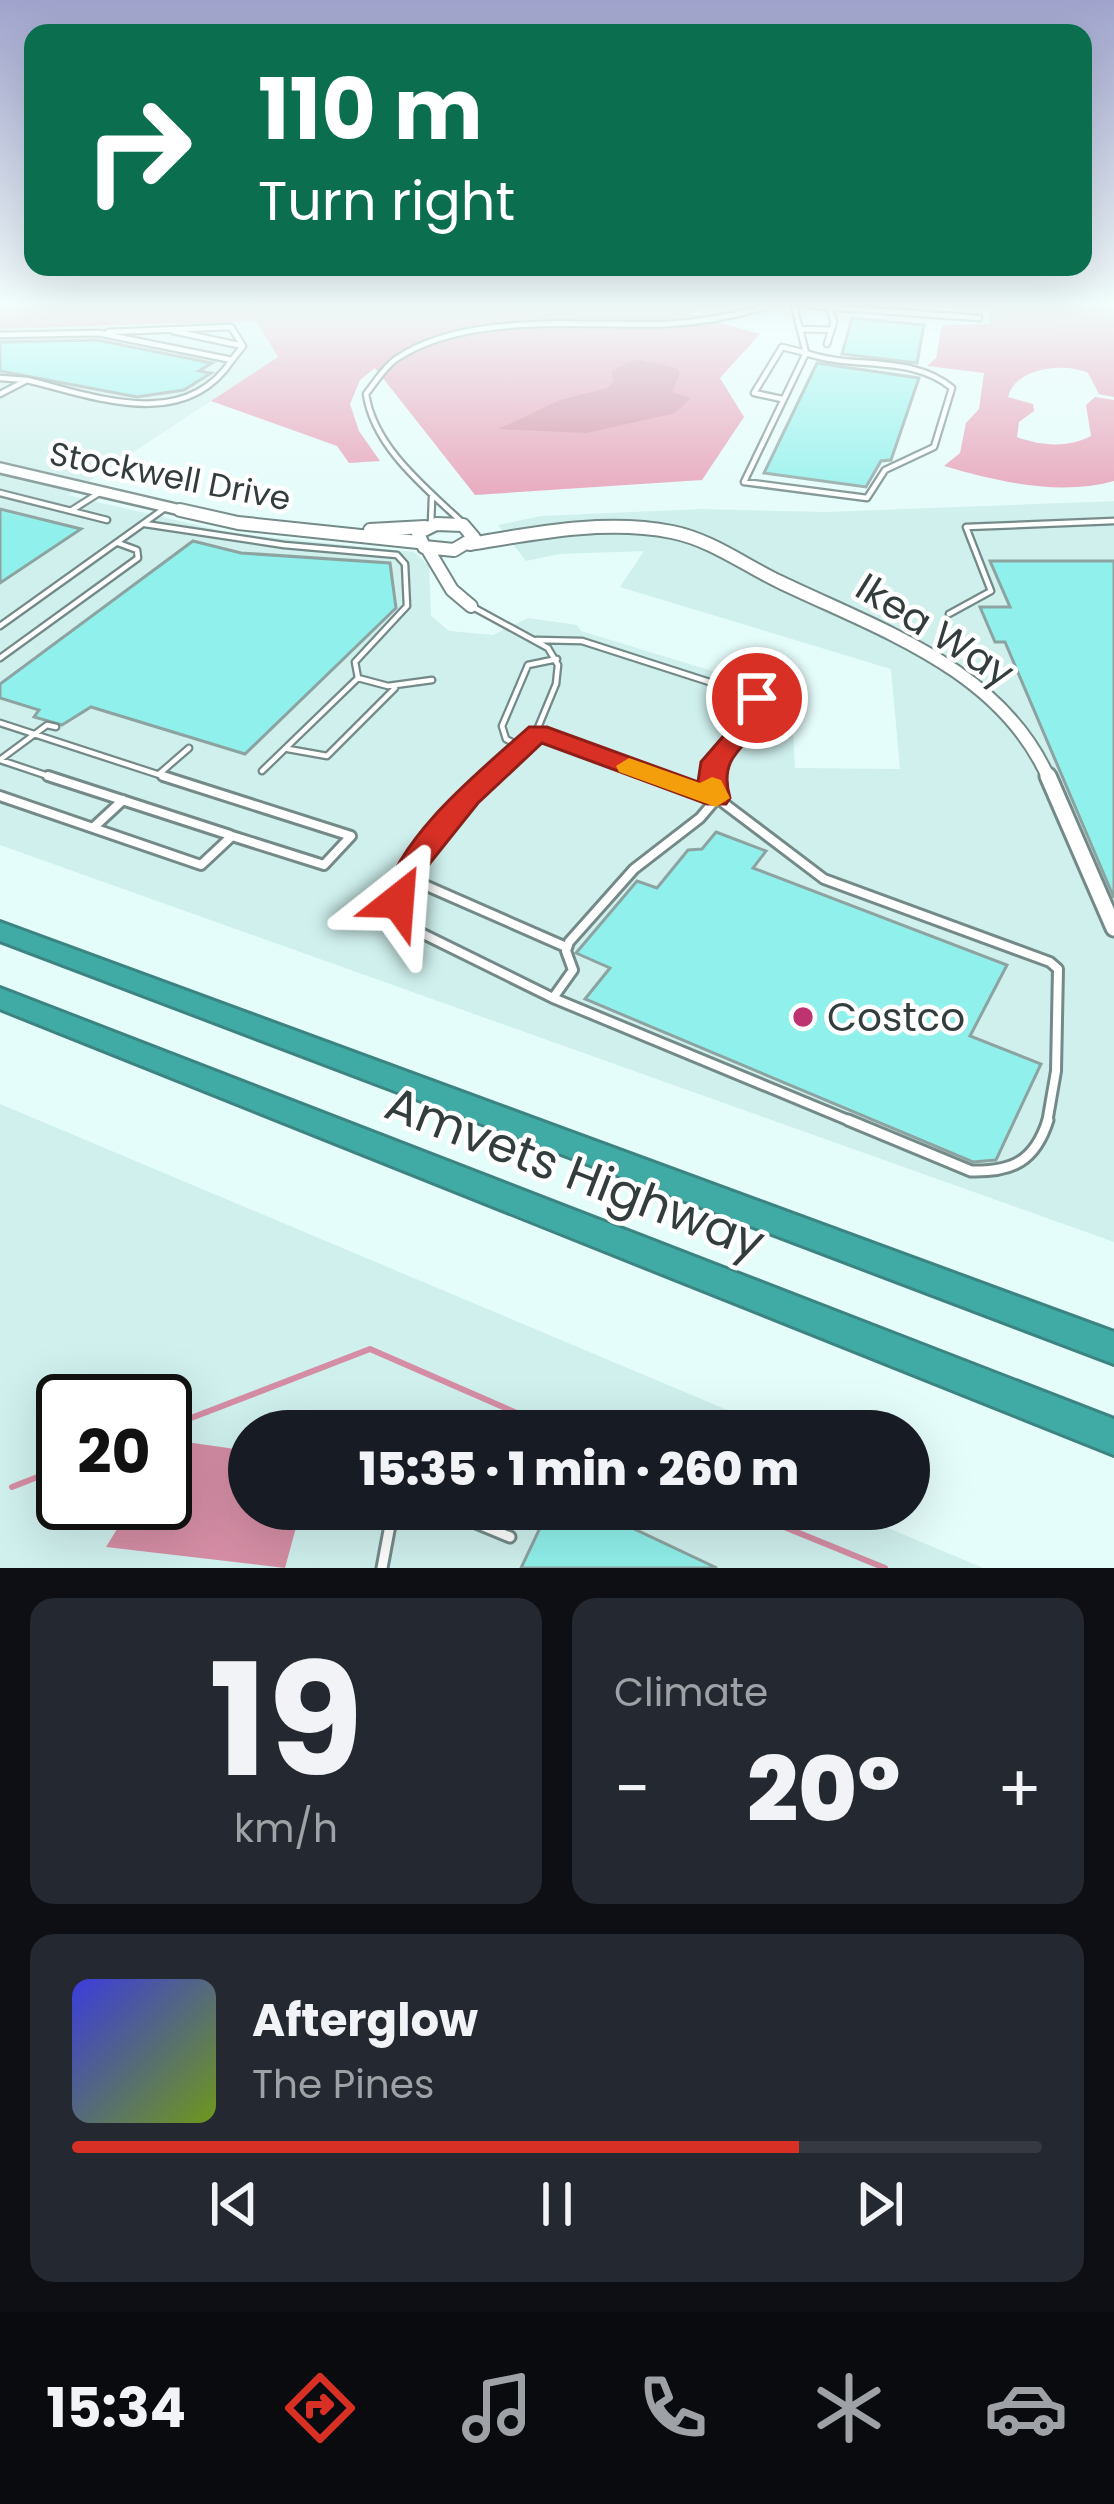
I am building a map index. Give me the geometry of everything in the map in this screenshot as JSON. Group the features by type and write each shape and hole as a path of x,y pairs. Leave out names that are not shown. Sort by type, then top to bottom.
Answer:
{"highway":[{"name":"Amvets Highway","path":"0,932 1114,1348"},
{"name":"Amvets Highway","path":"0,998 1114,1437"}],"street":[{"name":"Stockwell Drive","path":"0,468 238,523 465,546"},
{"path":"428,526 418,533 422,545 471,605"},
{"name":"Stockwell Drive","path":"329,532 469,528"},
{"path":"444,577 475,538 469,528"},
{"name":"Ikea Way","path":"469,528 532,533 642,528 705,540 785,584 870,619 1003,710 1032,743 1114,928"},
{"name":"Ikea Way","path":"465,546 532,533"}],"lane":[{"path":"16,379 127,405 191,394 215,379"},
{"path":"375,379 369,385 367,412 431,493 469,528"},
{"path":"762,379 754,393 782,399"},
{"path":"792,379 742,481 862,499 885,470 926,454 937,442 952,388 940,379"},
{"path":"0,394 27,380"},
{"path":"0,493 107,520"},
{"path":"70,511 99,493"},
{"path":"428,526 431,493"},
{"path":"0,626 165,508"},
{"path":"949,614 992,591 966,527 1114,521"},
{"path":"145,524 284,545 397,555 405,564 407,606 355,662 358,677"},
{"path":"0,658 140,555 118,543"},
{"path":"471,605 536,640 557,659"},
{"path":"536,640 582,641 757,698 757,713 714,762 710,777 716,798"},
{"path":"525,749 506,739 502,726 528,665 539,659 557,659"},
{"path":"538,732 716,798 824,879 1056,966 1061,1049 1034,1154 1016,1167 986,1172 956,1169 553,998 430,939 402,914 398,891 404,876 480,783 525,749 538,732 556,684 557,659"},
{"path":"358,677 397,685 431,680"},
{"path":"262,771 358,677"},
{"path":"286,748 328,756 397,685"},
{"path":"0,723 351,836 321,865 0,760"},
{"path":"0,760 34,734 56,727"},
{"path":"160,774 189,748"},
{"path":"0,796 204,865 232,836"},
{"path":"566,947 634,869 700,818 716,798"},
{"path":"93,828 123,800"},
{"path":"404,876 566,947 573,970 553,998"},
{"path":"382,1568 388,1530"},
{"path":"493,1530 510,1537"}],"shaded area":[{"path":"0,379 244,379 68,495 231,533 414,552 429,566 431,616 449,631 493,635 528,618 577,625 581,631 791,695 795,768 900,769 891,669 620,587 644,551 559,554 526,561 498,525 541,516 701,509 825,512 1114,501 1114,1242 0,845"},
{"path":"244,379 361,379 350,404 359,431 380,461 349,463 337,446 211,401"},
{"path":"384,379 721,379 744,417 702,480 475,495"},
{"path":"677,379 672,392 691,398 675,413 587,433 499,429 560,400 607,388 614,381"},
{"path":"983,379 1020,379 1008,397 1033,404 1034,411 1019,422 1017,437 1054,444 1091,436 1086,405 1095,397 1114,400 1114,481 1051,487 944,466 960,453 966,423 979,409"},
{"path":"1091,379 1114,379 1114,397 1099,394"},
{"path":"0,1104 727,1410 228,1410 228,1530 893,1530 983,1568 0,1568"},
{"path":"192,1443 228,1448 228,1530 295,1530 285,1568 106,1547 116,1530 192,1530"}],"building":[{"path":"43,379 201,379 184,390 137,397"},
{"path":"809,379 919,379 891,460 881,461 866,487 764,473"},
{"path":"0,509 81,529 0,583"},
{"path":"193,541 241,553 390,563 396,608 245,754 91,707 62,725 34,717 39,710 0,698 0,684"},
{"path":"990,561 1114,561 1114,898 1005,642 995,642 980,607 1010,607"},
{"name":"Costco","path":"716,832 766,851 753,868 1007,965 970,1036 1041,1064 996,1160 973,1162 585,999 610,968 576,953 637,881 657,888 688,850 702,849"},
{"path":"539,1530 636,1530 717,1568 521,1568"}],"waterway":[{"path":"192,1418 370,1349 510,1410"},
{"path":"12,1487 36,1478"},
{"path":"792,1530 885,1568"}],"slow traffic":[{"path":"629,766 716,798 712,785"}],"place":[{"name":"Costco","path":"803,1017"}],"route":[{"path":"398,901 404,876 468,796 525,749 538,732 716,798 710,777 714,762 757,713 757,698"}]}
